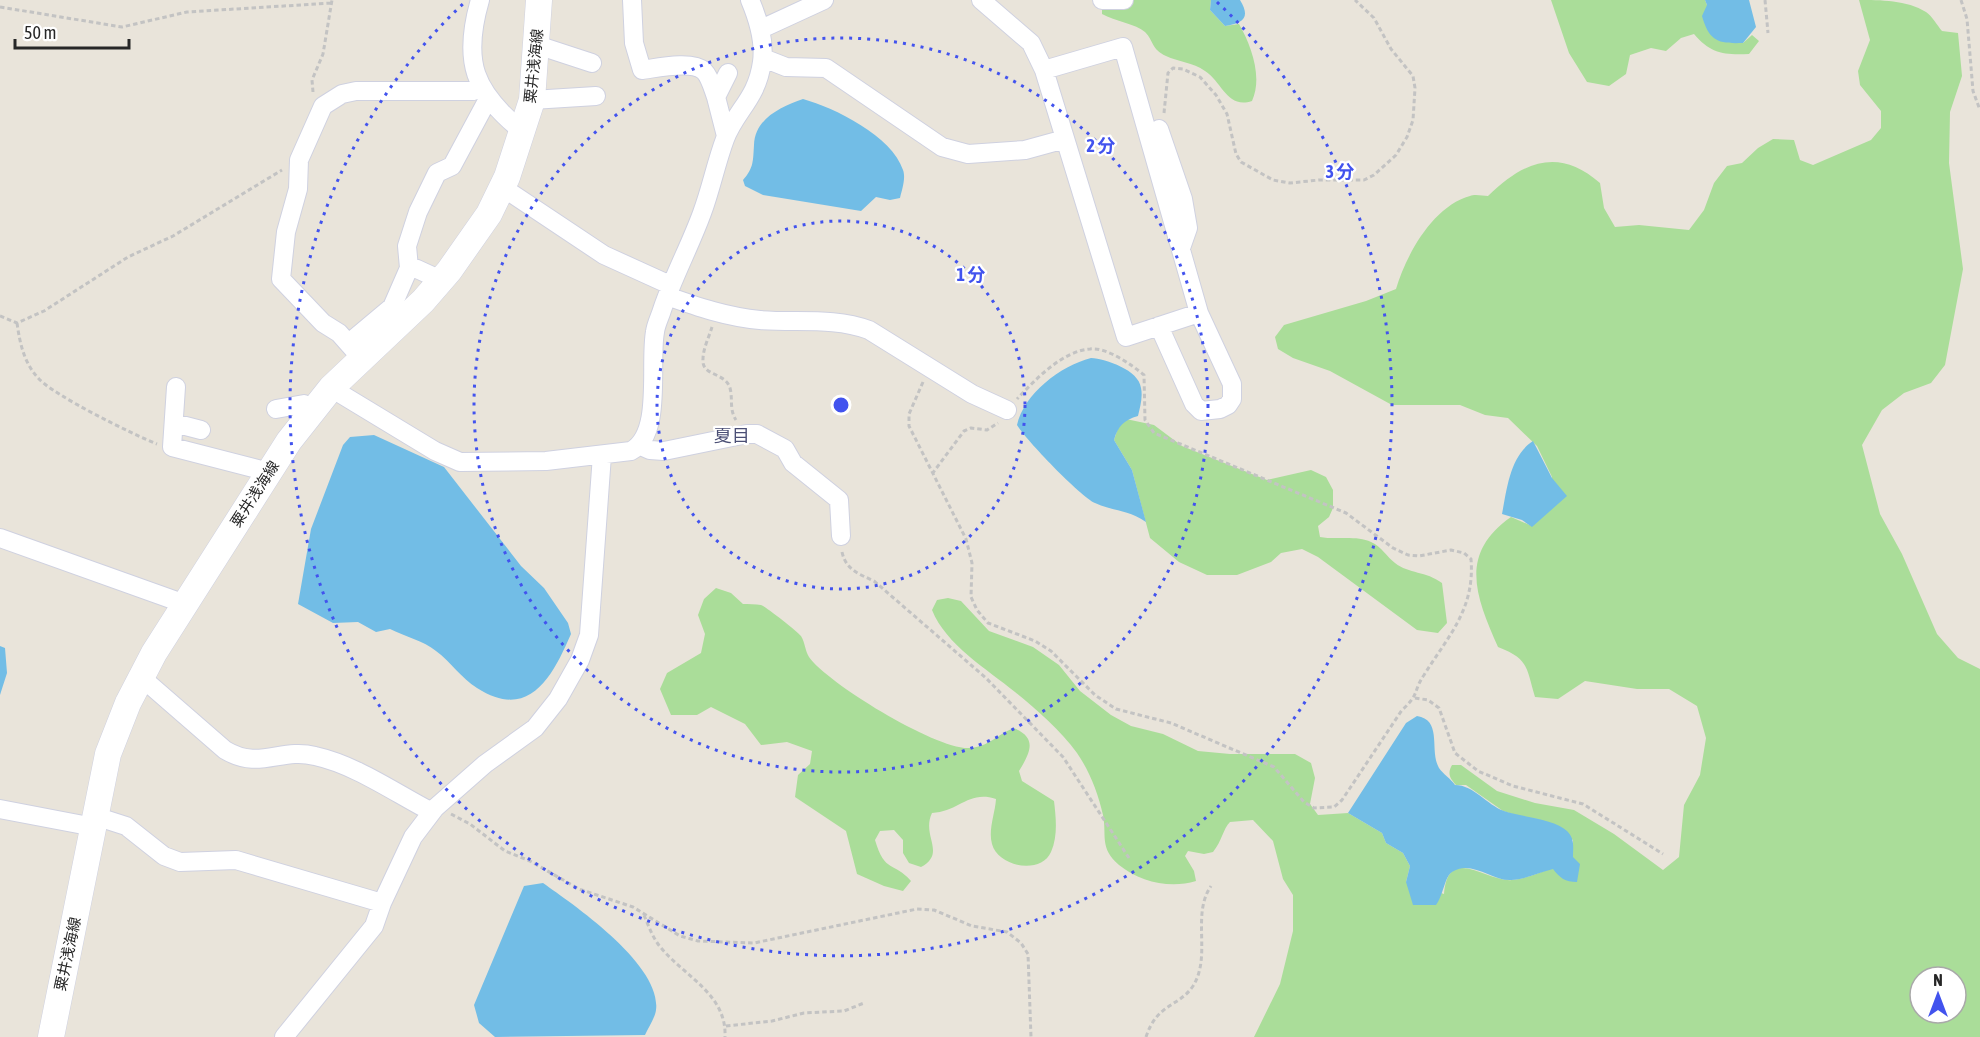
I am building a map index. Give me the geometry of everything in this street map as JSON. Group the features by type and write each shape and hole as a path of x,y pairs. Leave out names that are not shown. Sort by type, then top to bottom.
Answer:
{"main road":[{"name":"粟井浅海線","path":"51,1037 108,754 141,677 154,652 269,472 356,351 441,280 470,244 502,187 523,132 532,100 539,0"}],"street":[{"path":"480,0 473,23 470,54 485,93 497,111 523,132"},
{"path":"632,0 634,43 642,70 675,65 697,67 704,71 716,97 726,136"},
{"path":"331,388 435,450 460,462 546,461 631,451 641,446 647,433 653,384 655,332 669,290 702,214 726,136 752,98 763,58 761,29 750,0"},
{"path":"761,29 824,0"},
{"path":"981,0 1031,43 1044,70 1126,337 1199,313"},
{"path":"1102,0 1125,0"},
{"path":"537,45 592,63"},
{"path":"1044,70 1124,47 1199,313 1232,384 1232,399 1228,405 1220,409 1202,411 1194,404 1159,326"},
{"path":"763,58 786,67 826,68 942,147 968,154 1025,150 1065,139"},
{"path":"1129,65 1145,87 1185,209 1188,228 1181,249"},
{"path":"716,97 728,73"},
{"path":"356,91 473,91 485,93 452,166 437,173 418,212 407,246 409,268 392,307 356,351 323,323 281,279 286,232 298,189 299,160 323,106 342,93 356,91"},
{"path":"532,100 596,96"},
{"path":"502,187 604,255 717,314 761,320 852,324 869,330 972,394 1007,410"},
{"path":"409,268 417,269 441,280"},
{"path":"176,387 172,447 269,472"},
{"path":"276,409 304,404 313,410"},
{"path":"174,423 201,430"},
{"path":"641,446 650,450 664,451 747,434 757,435 785,449 794,464 839,500 841,536"},
{"path":"284,1037 374,926 382,903 413,837 434,810 485,764 535,728 558,699 580,660 589,635 602,455"},
{"path":"0,538 185,604"},
{"path":"141,677 225,750 240,759 255,760 313,755 336,762 434,810"},
{"path":"0,809 126,826 164,856 180,862 236,860 382,903"}],"path":[{"path":"1162,139 1168,73 1173,68 1183,69 1200,77 1216,95 1227,114 1240,162 1273,180 1290,183 1307,183 1318,180 1351,182 1364,180 1374,175 1396,155 1407,137 1413,120 1415,88 1413,76 1391,49 1374,18 1355,0"},
{"path":"1765,0 1768,33"},
{"path":"1961,0 1967,19 1973,91 1980,110"},
{"path":"0,7 122,27 187,12 332,1 323,54 312,80 313,92 323,106"},
{"path":"0,316 17,323 44,310 128,257 173,236 299,160"},
{"path":"717,314 702,358 703,366 706,371 726,380 730,388 731,410 742,426"},
{"path":"17,323 20,345 26,362 39,379 57,393 146,440 172,447"},
{"path":"929,366 909,414 909,426 932,474 966,539 972,563 971,597 977,610 988,623 1035,641 1051,651 1095,695 1116,709 1170,723 1274,767 1304,802 1314,808 1334,807 1342,800 1402,710 1415,698 1421,678 1467,604 1472,560 1464,553 1451,550 1430,555 1408,555 1393,548 1346,513 1154,434 1146,420 1144,375 1104,352 1091,348 1070,355 1037,378 994,427 987,430 971,428 964,431 932,474"},
{"path":"841,536 845,564 874,581 986,678 1063,757 1129,858"},
{"path":"1415,698 1428,700 1439,708 1455,753 1478,771 1513,786 1583,804 1663,854"},
{"path":"434,810 470,824 505,851 530,861 579,889 633,907 680,936 698,941 754,943 793,937 917,909 934,910 972,926 1007,932 1021,943 1028,954 1031,1037"},
{"path":"1146,1037 1149,1026 1164,1008 1192,988 1198,975 1203,902 1211,886"},
{"path":"644,914 652,934 662,949 716,999 726,1026 725,1037"},
{"path":"726,1026 804,1013 844,1011 864,1003"}],"green space":[{"path":"1102,0 1211,0 1210,10 1225,26 1239,24 1248,42 1256,72 1252,101 1237,101 1231,98 1211,76 1200,68 1161,53 1141,29 1102,14"},
{"path":"1551,0 1705,0 1707,5 1743,43 1752,35 1759,41 1749,54 1732,54 1718,52 1706,46 1694,34 1681,38 1666,51 1651,48 1630,55 1626,74 1609,86 1587,82 1569,53"},
{"path":"1859,0 1893,2 1919,8 1932,18 1942,31 1958,33 1962,76 1950,112 1949,163 1963,269 1945,365 1931,383 1904,393 1882,410 1862,445 1880,514 1902,554 1937,634 1958,658 1980,669 1980,1037 1254,1037 1280,984 1293,931 1293,895 1283,879 1273,841 1253,820 1230,822 1213,852 1204,854 1188,851 1185,856 1194,871 1196,881 1166,884 1146,880 1127,871 1113,859 1106,847 1099,799 1082,760 1064,737 1040,713 968,655 947,634 938,623 932,610 937,600 948,598 961,601 989,631 1033,647 1059,665 1080,691 1111,715 1131,726 1163,734 1198,751 1230,754 1295,754 1311,763 1315,778 1310,804 1318,815 1348,813 1382,833 1386,843 1403,853 1410,866 1406,882 1444,894 1447,879 1453,871 1461,868 1513,880 1544,871 1573,857 1573,840 1538,819 1525,818 1503,811 1466,785 1456,785 1450,776 1452,765 1461,765 1497,791 1535,803 1574,810 1614,834 1663,870 1679,857 1684,805 1700,775 1706,738 1697,706 1669,689 1637,689 1585,681 1558,699 1535,697 1525,665 1516,656 1498,647 1483,611 1476,577 1478,561 1484,546 1494,531 1511,517 1532,526 1547,512 1552,477 1537,446 1508,418 1485,415 1460,405 1392,405 1330,371 1293,358 1278,349 1275,337 1284,325 1366,301 1396,289 1414,247 1444,210 1470,196 1488,196 1515,174 1542,163 1556,162 1570,165 1600,183 1604,208 1615,227 1639,225 1689,230 1704,210 1714,183 1727,166 1742,163 1758,148 1773,139 1794,140 1800,160 1813,165 1871,140 1881,128 1881,111 1860,85 1858,71 1870,40"},
{"path":"1126,419 1154,425 1182,446 1267,480 1311,470 1326,477 1333,490 1333,508 1329,517 1318,526 1320,537 1353,538 1371,542 1400,567 1430,576 1442,583 1447,623 1438,633 1417,630 1318,557 1302,549 1281,553 1271,562 1237,575 1207,575 1179,562 1150,538 1132,470 1114,440 1118,428"},
{"path":"716,588 731,593 743,604 761,605 801,636 809,657 837,683 884,713 934,739 970,748 988,743 1014,728 1022,732 1030,746 1019,771 1022,781 1054,801 1056,833 1051,852 1046,859 1030,866 1011,863 1002,858 996,852 991,839 996,799 978,797 941,812 932,813 929,829 932,856 921,867 909,863 903,853 903,840 894,830 880,831 875,840 882,858 911,881 903,891 884,886 857,874 846,831 795,797 798,775 810,764 812,751 787,742 761,745 745,724 711,707 697,715 671,715 660,689 667,673 701,653 705,634 698,615 704,599"}],"water":[{"path":"1211,0 1240,0 1245,11 1243,19 1225,26 1210,10"},
{"path":"1705,0 1749,0 1756,27 1743,43 1727,43 1716,39 1711,36 1702,16 1707,5"},
{"path":"803,99 846,116 887,146 897,158 904,173 900,198 890,200 876,197 861,211 763,195 745,186 743,180 751,168 755,136 759,128 778,110"},
{"path":"1091,358 1121,367 1139,382 1142,395 1138,416 1122,424 1114,440 1132,470 1146,522 1133,515 1102,506 1088,498 1054,467 1017,425 1035,392 1067,367"},
{"path":"374,435 444,467 521,566 544,588 568,623 571,634 556,665 537,689 525,697 512,700 496,697 477,688 441,655 420,641 390,629 376,632 358,622 333,623 298,604 311,529 343,445 350,437"},
{"path":"1533,441 1552,478 1567,496 1532,527 1522,520 1502,514 1514,464 1525,447"},
{"path":"0,646 5,648 7,673 0,695"},
{"path":"1417,716 1430,723 1433,730 1436,761 1439,768 1455,785 1468,788 1504,811 1546,821 1562,827 1570,834 1573,857 1580,864 1577,882 1563,879 1553,869 1511,880 1474,869 1459,869 1450,874 1436,905 1413,905 1406,882 1410,866 1403,853 1386,843 1382,833 1348,813 1406,723"},
{"path":"543,883 594,921 631,956 645,974 654,993 656,1010 645,1035 495,1037 479,1023 474,1005 524,886"}],"district":[{"name":"夏目","path":"732,436"}]}
